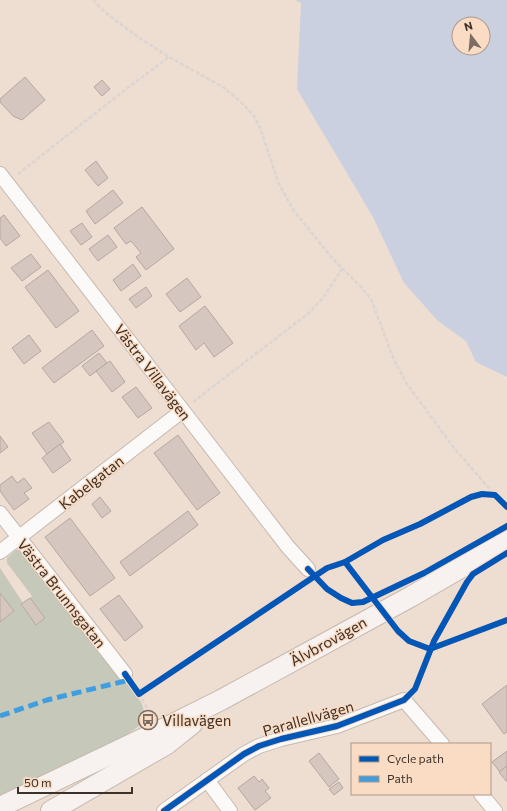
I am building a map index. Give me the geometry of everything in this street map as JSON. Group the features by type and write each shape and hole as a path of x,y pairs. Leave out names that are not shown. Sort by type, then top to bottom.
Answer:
{"main road":[{"name":"Älvbrovägen","path":"0,807 221,700 412,596 507,541"},
{"name":"Älvbrovägen","path":"51,811 167,744 221,700"}],"street":[{"name":"Västra Villavägen","path":"2,181 288,547 308,569"},
{"name":"Kabelgatan","path":"0,552 182,411"},
{"name":"Västra Brunnsgatan","path":"0,512 124,674"},
{"name":"Parallellvägen","path":"164,811 244,754 259,746 280,739 337,726 404,700 441,743"},
{"path":"207,780 230,811"},
{"path":"482,795 495,811"}],"path":[{"path":"93,0 106,14 121,26 169,57 223,87 254,116 261,130 278,182 294,211 342,269 371,299 394,360 407,384 454,448 497,497"},
{"path":"2,181 12,179 169,57"},
{"path":"182,411 309,313 323,298 342,269"},
{"path":"482,494 497,497"},
{"path":"124,674 139,694 153,717"},
{"path":"139,694 146,690"}],"green space":[{"path":"21,549 141,702 146,716 140,720 141,722 139,726 118,741 0,800 0,568 23,603 21,605 36,624 45,618 30,598 32,596 7,563 7,558 16,550"}],"water":[{"path":"295,0 507,0 507,377 476,362 466,341 438,321 404,283 373,217 297,89 301,3"}],"building":[{"path":"25,77 45,100 22,120 13,116 0,102 0,99"},
{"path":"102,80 110,89 102,96 94,87"},
{"path":"96,161 108,178 98,186 85,170"},
{"path":"113,190 123,203 95,224 86,211"},
{"path":"142,207 174,249 146,270 136,257 141,253 131,241 126,244 114,228"},
{"path":"4,215 20,236 6,246 0,238 0,218"},
{"path":"82,223 92,237 81,245 70,231"},
{"path":"108,235 117,247 98,261 89,249"},
{"path":"31,254 41,267 22,281 11,268"},
{"path":"133,264 141,276 121,291 113,280"},
{"path":"48,270 79,311 56,328 25,287"},
{"path":"187,278 201,297 180,312 166,294"},
{"path":"146,287 152,296 136,308 129,299"},
{"path":"205,306 233,343 214,357 204,343 196,350 179,326"},
{"path":"92,330 104,346 54,383 42,368"},
{"path":"29,335 41,351 24,364 12,348"},
{"path":"99,353 107,363 90,376 82,366"},
{"path":"110,361 125,382 112,392 96,371"},
{"path":"136,387 152,408 138,418 122,397"},
{"path":"49,422 64,442 47,454 32,433"},
{"path":"178,435 220,493 197,510 154,453"},
{"path":"0,436 8,447 0,453"},
{"path":"60,444 71,460 53,473 42,458"},
{"path":"12,476 17,483 24,478 32,488 24,493 29,499 14,510 0,491 0,485"},
{"path":"100,497 111,511 102,518 92,504"},
{"path":"188,511 198,525 130,576 120,562"},
{"path":"70,518 115,578 90,596 45,537"},
{"path":"0,593 14,611 0,622"},
{"path":"119,595 143,627 125,641 100,609"},
{"path":"30,598 45,618 36,625 21,604"},
{"path":"507,685 507,732 504,734 482,704"},
{"path":"507,751 507,766 500,772 492,762"},
{"path":"319,753 339,779 329,787 309,761"},
{"path":"507,766 507,781 506,781 499,772"},
{"path":"254,776 259,782 262,779 269,788 265,791 271,798 255,810 238,788"},
{"path":"339,782 343,788 334,795 329,789"}],"marked path":[{"path":"0,716 47,700 129,680"}],"cycle path":[{"path":"345,562 383,540 420,524 471,497 482,494 495,495 507,507"},
{"path":"308,569 327,589 341,598 352,603 363,602 424,573 507,526"},
{"path":"164,811 244,754 259,746 281,739 337,726 404,700 415,689 434,641 467,582 473,574 507,553"},
{"path":"125,674 139,694 327,568 345,562 398,631 409,641 430,649 507,620"}],"place":[{"name":"Villavägen","path":"148,720"}]}
